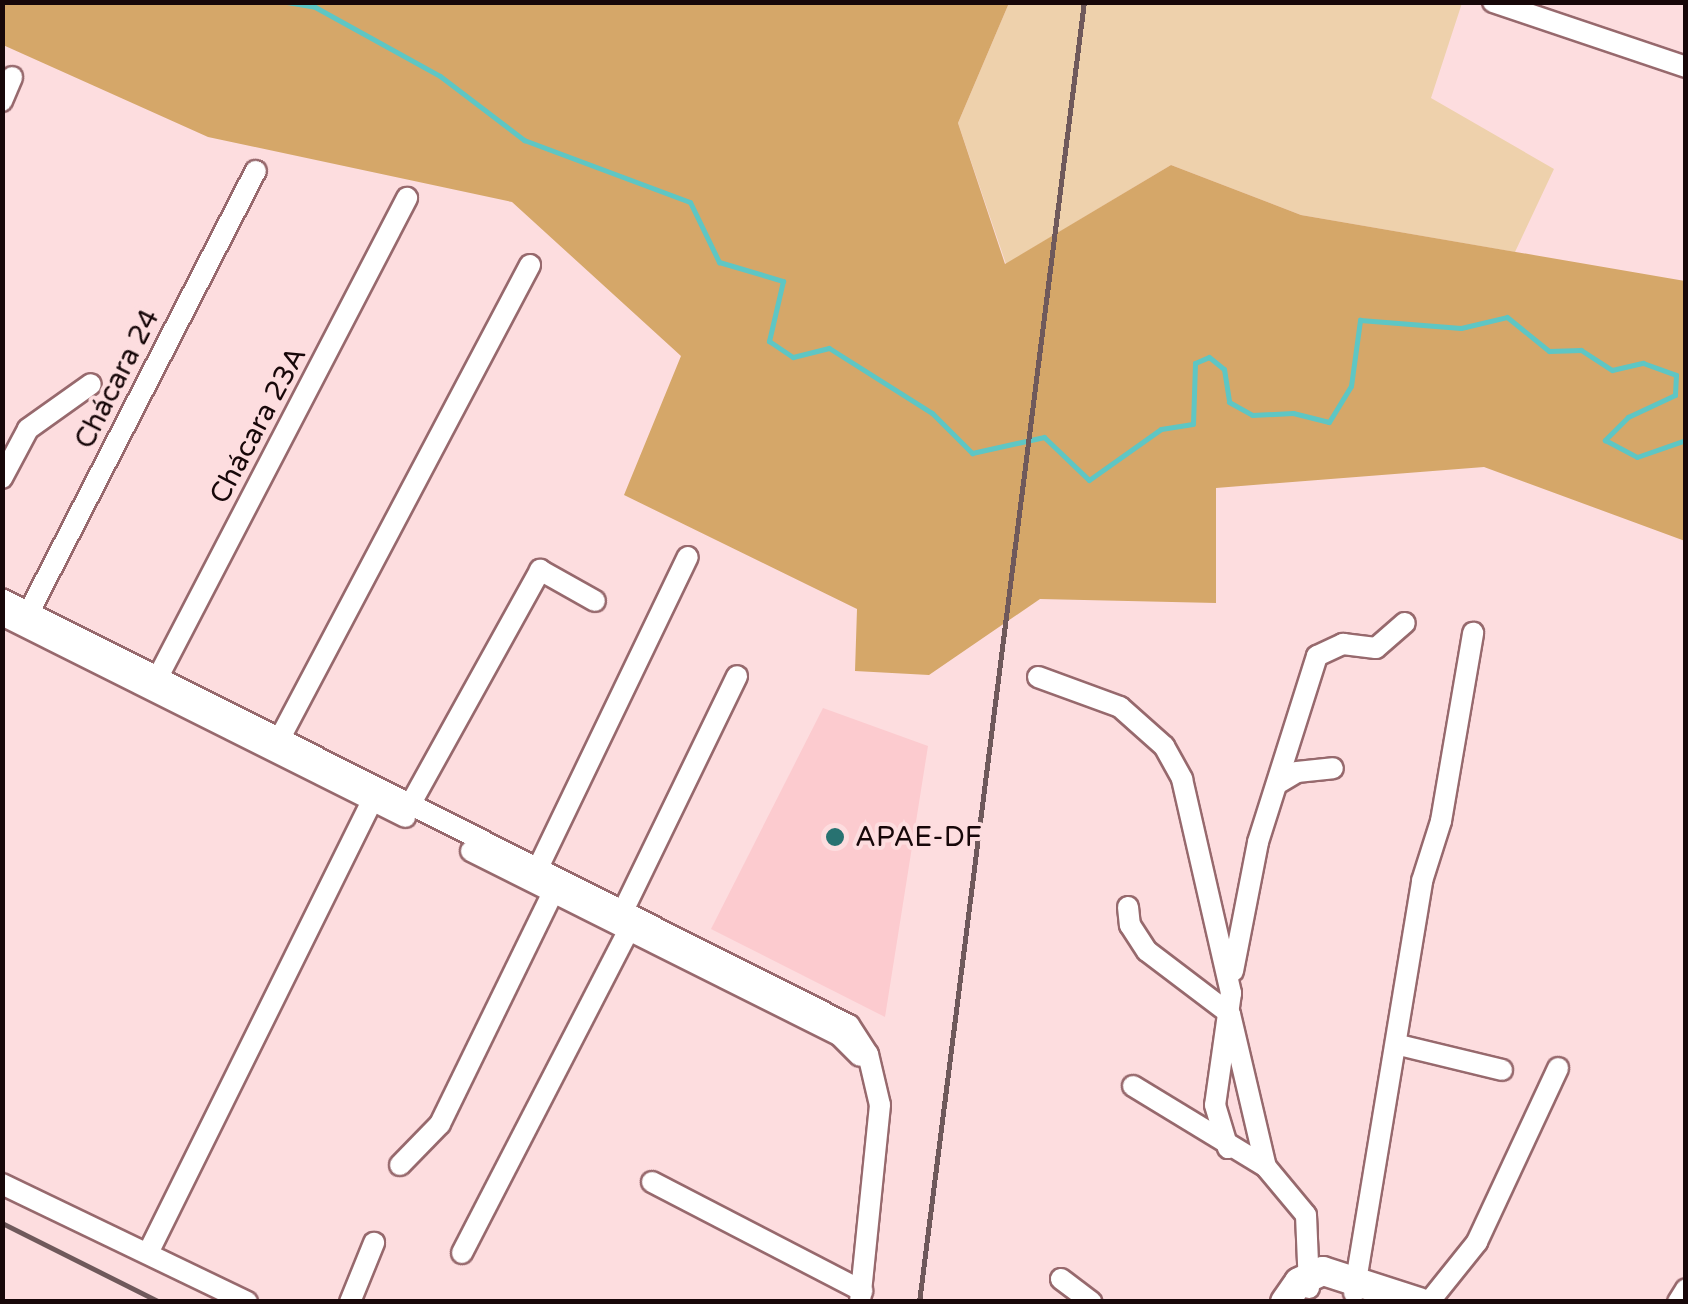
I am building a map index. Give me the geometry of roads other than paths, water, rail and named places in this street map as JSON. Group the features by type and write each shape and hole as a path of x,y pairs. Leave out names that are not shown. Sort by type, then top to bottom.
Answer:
{"main road":[{"path":"1300,1292 1324,1271 1362,1291 1419,1302"}],"street":[{"path":"1494,2 1686,67"},
{"path":"2,101 12,77"},
{"name":"Chácara 24","path":"29,612 256,171"},
{"name":"Chácara 23A","path":"158,677 407,198"},
{"path":"280,738 530,265"},
{"path":"2,478 28,428 91,384"},
{"path":"538,868 688,556"},
{"path":"410,805 540,570 594,601"},
{"path":"2,599 538,868 840,1036 871,1068 879,1120 861,1296 652,1182"},
{"path":"2,615 553,892 626,920"},
{"path":"1228,1148 1216,1106 1243,898 1317,656 1343,644 1376,648 1404,623"},
{"path":"1362,1291 1422,880 1441,821 1473,633"},
{"path":"462,1253 626,920 738,676"},
{"path":"1038,677 1120,707 1174,761 1198,832 1266,1167"},
{"path":"1277,784 1297,772 1332,768"},
{"path":"148,1253 372,801"},
{"path":"400,1165 440,1124 553,892"},
{"path":"1128,907 1130,925 1147,952 1231,1004"},
{"path":"1399,1044 1502,1070"},
{"path":"1429,1302 1477,1242 1558,1068"},
{"path":"1134,1086 1228,1148 1266,1167 1306,1216 1300,1292"},
{"path":"2,1184 247,1302"},
{"path":"350,1302 374,1243"},
{"path":"1060,1278 1091,1302"},
{"path":"1678,1302 1686,1289"}],"waterway":[{"path":"287,2 315,7 440,76 524,140 690,202 719,262 783,281 769,341 793,357 829,348 932,413 972,453 1044,437 1089,480 1161,429 1193,424 1195,363 1209,357 1224,369 1229,402 1252,415 1293,413 1329,422 1351,386 1360,320 1461,328 1507,317 1549,351 1581,350 1612,370 1643,363 1676,375 1675,395 1628,417 1605,440 1637,457 1686,440"}],"railway":[{"path":"919,1302 1084,2"},
{"path":"2,1223 160,1302"}],"place":[{"name":"APAE-DF","path":"835,837"}]}
